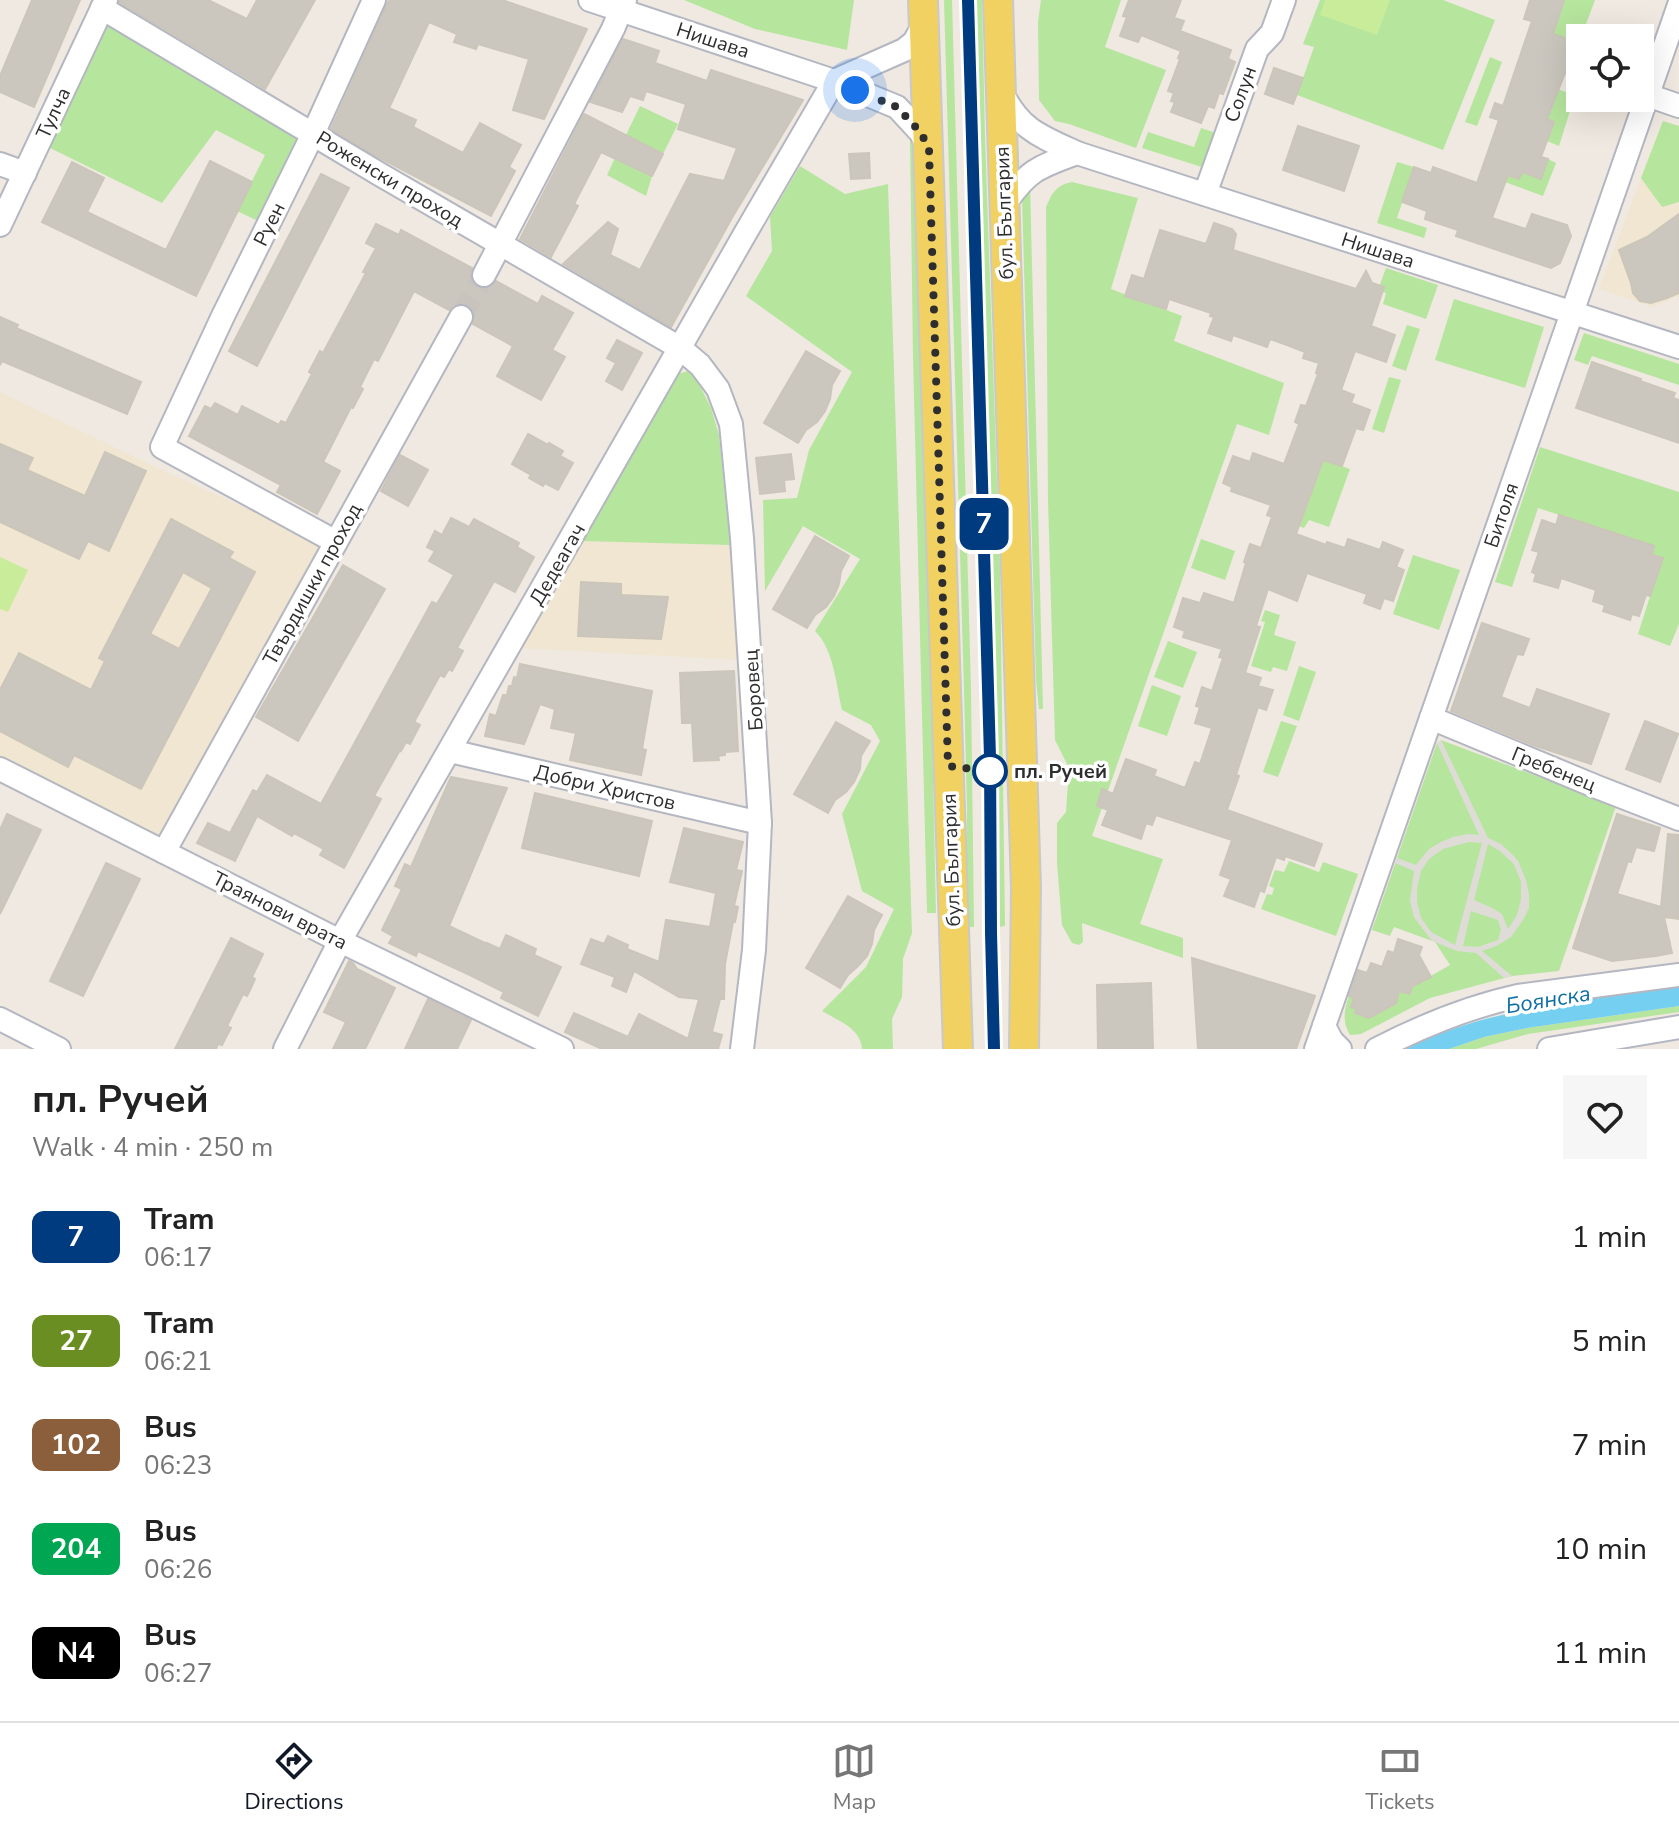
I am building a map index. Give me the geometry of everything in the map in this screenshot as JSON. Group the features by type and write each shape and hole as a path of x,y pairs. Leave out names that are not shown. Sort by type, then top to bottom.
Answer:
{"main road":[{"name":"бул. България","path":"998,0 1026,888 1024,1049"},
{"name":"бул. България","path":"924,12 958,1049"}],"street":[{"name":"Руен","path":"336,542 162,447 374,0"},
{"name":"Нишава","path":"590,0 623,5 897,107 921,133 929,149"},
{"name":"Солун","path":"1205,194 1257,49 1272,33 1284,0"},
{"name":"Роженски проход","path":"104,4 313,134 680,348"},
{"name":"Тулча","path":"0,225 104,4"},
{"path":"484,275 623,5"},
{"name":"Битоля","path":"1654,75 1679,5"},
{"path":"834,81 904,50 914,42 924,12"},
{"name":"Дедеагач","path":"285,1049 340,941 834,81"},
{"name":"Нишава","path":"1000,90 1009,108 1035,134 1077,153 1679,347"},
{"path":"1654,97 1679,106"},
{"name":"Битоля","path":"1316,1049 1641,112"},
{"path":"1004,205 1021,181 1038,168 1077,153"},
{"path":"0,164 25,173"},
{"name":"Твърдишки проход","path":"164,852 461,317"},
{"name":"Боровец","path":"680,348 700,365 718,389 731,424 742,538 760,823 754,950 742,1049"},
{"name":"Гребенец","path":"1431,718 1679,819"},
{"name":"Добри Христов","path":"450,751 760,823"},
{"name":"Траянови врата","path":"0,769 562,1049"},
{"path":"1377,1049 1434,1022 1496,1001 1679,975"},
{"path":"0,1019 59,1049"},
{"path":"1324,1026 1340,1049"},
{"path":"1549,1049 1612,1044 1679,1027"}],"shaded area":[{"path":"1663,121 1679,126 1679,297 1653,307 1599,289"},
{"path":"0,392 321,542 159,838 0,756"},
{"path":"582,541 730,545 739,660 521,648"},
{"path":"1441,740 1488,838 1512,854 1526,880 1529,908 1523,920 1511,937 1482,951 1512,976 1504,978 1476,953 1457,951 1432,941 1414,917 1410,901 1414,871 1395,863 1397,858 1416,865 1429,849 1441,842 1468,834 1479,835 1437,743","holes":["1469,842 1482,843 1455,945 1431,932 1421,918 1417,902 1421,871 1429,859 1443,849","1488,844 1514,864 1521,882 1517,915 1508,929 1502,914 1474,900","1471,911 1498,920 1501,930 1498,940 1478,947 1463,946"]}],"green space":[{"path":"684,0 854,0 847,50 755,29"},
{"path":"944,0 952,0 971,689 974,927 966,927 967,808"},
{"path":"974,0 982,0 1000,567 1005,926 999,927 991,567"},
{"path":"1041,0 1121,0 1105,47 1166,70 1136,148 1055,121 1039,100 1038,22"},
{"path":"1320,0 1443,0 1495,20 1443,150 1297,95 1314,47 1303,44"},
{"path":"1325,0 1390,0 1377,35 1320,15"},
{"path":"1564,0 1595,0 1586,24 1566,24 1566,39 1553,34 1555,30 1550,27"},
{"path":"108,19 303,133 258,221 237,211 265,155 216,130 162,203 48,147"},
{"path":"1490,57 1502,62 1477,126 1465,122"},
{"path":"1554,88 1566,92 1566,112 1570,112 1559,146 1547,141 1554,122 1547,119 1554,102"},
{"path":"640,106 678,124 663,154 626,135"},
{"path":"1663,121 1679,126 1679,202 1662,207 1641,178"},
{"path":"1201,128 1219,134 1208,169 1142,148 1148,132 1194,147"},
{"path":"910,137 919,166 920,355 928,545 936,913 927,913"},
{"path":"615,158 652,176 646,196 607,175"},
{"path":"1548,159 1556,163 1543,196 1505,182 1507,175 1519,179 1522,172 1541,179"},
{"path":"1397,162 1414,167 1397,218 1427,228 1424,238 1377,223"},
{"path":"800,166 845,194 888,184 912,933 903,959 902,997 892,1019 893,1049 862,1049 853,1030 822,1011 866,967 894,909 862,891 842,814 880,741 871,725 842,710 830,657 815,631 860,559 803,526 765,591 763,500 797,498 809,450 852,372 746,296 772,251 770,217"},
{"path":"1072,182 1138,198 1111,289 1182,316 1174,341 1284,383 1269,435 1237,424 1092,836 1163,859 1140,924 1183,938 1183,958 1082,923 1083,942 1079,945 1072,943 1062,925 1057,823 1066,812 1069,768 1055,740 1048,500 1046,207 1055,190"},
{"path":"1030,184 1043,709 1039,709 1036,680 1022,198"},
{"path":"1386,268 1438,285 1426,319 1383,304 1386,293 1378,290"},
{"path":"1454,299 1544,327 1525,388 1435,360"},
{"path":"1407,325 1420,329 1406,371 1392,366"},
{"path":"1584,333 1679,364 1679,385 1592,356 1588,365 1574,360"},
{"path":"688,371 699,384 711,408 719,435 730,545 582,541 674,380 678,374"},
{"path":"1389,377 1401,380 1384,433 1372,429"},
{"path":"1540,447 1679,492 1679,624 1670,646 1638,634 1662,559 1652,555 1654,546 1538,508 1512,587 1495,582"},
{"path":"1317,457 1350,469 1329,527 1309,520 1304,528 1288,522 1303,516 1314,484"},
{"path":"1201,539 1235,551 1225,580 1191,568"},
{"path":"1413,555 1460,570 1439,630 1393,614"},
{"path":"0,557 28,570 8,612 0,609"},
{"path":"1265,610 1280,615 1274,635 1296,642 1287,671 1273,667 1271,672 1251,666 1265,622 1261,621"},
{"path":"1168,641 1197,652 1183,688 1154,677"},
{"path":"1299,666 1316,672 1299,721 1283,715"},
{"path":"1152,685 1181,696 1167,736 1138,726"},
{"path":"1281,721 1297,726 1278,777 1263,772"},
{"path":"1441,740 1616,806 1559,971 1512,976 1430,998 1361,1034 1350,1035 1345,1016 1349,996 1354,998 1351,1007 1357,1009 1356,1013 1369,1017 1396,1003 1399,991 1410,993 1413,983 1415,985 1450,965 1435,942 1394,927 1390,936 1372,930 1437,743"},
{"path":"1289,861 1319,872 1323,862 1358,874 1336,936 1261,909 1267,894 1272,895 1274,888 1269,886 1275,870 1284,872"},
{"path":"1679,1006 1679,1012 1528,1034 1476,1049 1449,1049 1484,1037 1527,1028"}],"water":[{"path":"1679,987 1679,1006 1527,1028 1484,1037 1449,1049 1406,1049 1471,1023 1505,1014"}],"building":[{"path":"32,0 80,0 34,107 0,92 0,76"},
{"path":"120,0 208,0 247,19 257,0 315,0 265,89"},
{"path":"389,0 502,0 587,29 544,119 513,110 529,59 478,44 476,49 454,42 457,34 429,22 389,108 416,120 413,127 463,153 480,123 521,145 509,167 515,171 491,216 331,129"},
{"path":"1129,0 1181,0 1174,18 1184,21 1180,31 1231,50 1228,59 1235,62 1223,94 1219,93 1214,108 1208,106 1201,123 1171,112 1174,93 1168,91 1181,51 1141,35 1138,42 1120,36"},
{"path":"1530,0 1564,0 1553,34 1566,39 1566,73 1547,119 1554,122 1541,157 1548,159 1541,179 1522,172 1519,179 1508,175 1492,218 1526,229 1532,214 1567,225 1571,236 1560,263 1551,268 1456,236 1458,230 1425,219 1427,211 1402,202 1414,167 1431,173 1433,167 1477,183 1499,120 1490,117 1495,103 1503,106 1532,21 1524,19"},
{"path":"623,39 659,51 655,63 707,81 711,70 803,100 671,327 563,264 608,222 618,229 610,255 640,270 690,174 724,181 737,148 678,129 686,104 646,91 643,100 630,96 622,112 590,102"},
{"path":"1274,68 1303,78 1293,104 1265,94"},
{"path":"584,114 663,154 652,176 601,152 574,204 578,206 551,257 520,239"},
{"path":"1298,126 1359,146 1344,191 1283,170"},
{"path":"869,153 870,178 851,179 849,154"},
{"path":"210,161 252,182 196,296 42,222 72,162 104,178 87,212 166,250"},
{"path":"321,174 349,188 257,366 229,351"},
{"path":"1679,214 1679,293 1651,303 1640,301 1633,293 1619,250 1647,237"},
{"path":"1214,223 1232,229 1236,234 1233,250 1356,289 1366,271 1372,283 1384,287 1371,326 1395,335 1386,362 1355,351 1341,390 1354,395 1351,403 1370,410 1363,430 1356,428 1342,466 1323,460 1296,534 1345,548 1348,539 1380,550 1383,542 1403,550 1396,567 1404,570 1393,601 1384,598 1380,609 1364,603 1367,594 1307,573 1297,601 1268,589 1256,626 1260,627 1245,673 1261,678 1258,686 1273,690 1266,710 1258,707 1227,810 1322,844 1314,866 1285,856 1284,860 1276,857 1264,892 1260,890 1254,907 1224,896 1231,879 1220,875 1232,840 1156,815 1152,825 1146,823 1141,839 1102,825 1108,810 1097,806 1102,789 1113,794 1126,759 1156,770 1154,776 1185,788 1195,762 1200,764 1212,728 1195,723 1200,707 1196,706 1202,687 1212,691 1223,658 1219,657 1222,649 1183,637 1185,631 1174,627 1183,598 1200,603 1204,593 1234,603 1250,544 1261,548 1272,517 1267,515 1271,505 1231,491 1232,487 1223,483 1233,456 1250,462 1253,453 1284,464 1299,424 1295,422 1301,405 1306,406 1318,374 1319,363 1303,358 1305,352 1287,345 1270,339 1267,347 1233,335 1231,341 1208,333 1214,317 1210,316 1211,313 1169,299 1166,309 1125,296 1132,275 1144,279 1160,230 1206,244"},
{"path":"376,224 399,235 401,230 472,268 472,282 478,288 491,287 496,281 538,304 542,296 573,313 552,350 565,357 541,400 497,376 513,346 473,324 473,309 460,303 449,310 414,291 378,361 374,359 360,387 363,389 323,462 340,471 317,514 277,492 281,485 189,436 205,406 211,409 215,403 238,415 242,406 279,425 281,421 286,423 312,374 309,372 320,351 323,353 366,273 363,272 376,248 366,243"},
{"path":"0,317 18,325 16,328 141,382 127,414 2,361 0,365"},
{"path":"617,340 642,353 622,390 606,381 616,363 607,358"},
{"path":"806,351 840,371 832,385 825,411 798,443 764,423"},
{"path":"1592,362 1675,393 1673,398 1679,400 1679,443 1576,408"},
{"path":"528,434 563,451 560,456 573,463 558,490 545,483 543,486 512,464"},
{"path":"0,444 33,458 27,470 85,496 105,452 146,471 109,551 88,541 79,559 0,522"},
{"path":"791,454 794,479 784,480 785,491 760,494 756,458"},
{"path":"400,455 428,470 408,506 381,491"},
{"path":"1559,515 1654,546 1652,555 1663,558 1650,596 1646,595 1639,616 1632,614 1630,620 1603,611 1605,605 1593,601 1596,590 1561,578 1558,588 1534,581 1536,574 1532,572 1539,552 1532,550 1542,520 1556,525"},
{"path":"451,518 469,527 474,519 519,543 517,547 534,557 515,592 494,581 457,648 463,651 452,671 449,669 444,677 440,675 414,722 420,725 410,744 406,742 400,750 374,796 381,799 344,868 320,855 324,849 294,833 292,836 257,816 235,861 197,843 208,823 230,833 253,790 257,792 267,775 321,804 432,602 437,604 454,575 429,561 435,551 427,547 435,531 442,535"},
{"path":"171,519 233,552 229,558 255,572 141,789 74,755 68,767 0,731 0,690 19,653 91,690 105,661 99,658","holes":["183,572 212,588 179,649 150,634"]},
{"path":"815,536 849,556 834,596 807,628 773,609"},
{"path":"343,565 385,589 298,741 256,717"},
{"path":"581,582 621,584 621,595 668,597 661,639 578,636"},
{"path":"1482,623 1529,639 1523,655 1517,654 1501,697 1530,708 1537,689 1609,714 1591,764 1533,745 1451,711"},
{"path":"520,664 652,691 641,775 570,760 576,733 551,728 555,709 540,704 524,744 485,736 490,714 496,716 503,695 507,695 514,677 517,678"},
{"path":"734,671 738,751 725,752 725,755 718,756 719,760 694,761 692,723 682,723 680,673"},
{"path":"1645,721 1678,734 1660,782 1626,769"},
{"path":"836,722 870,741 861,756 860,769 854,782 835,800 828,813 794,794"},
{"path":"451,777 507,788 449,926 500,949 506,935 536,949 534,955 561,967 538,1016 501,998 504,992 472,976 418,951 416,956 389,943 393,936 382,930 402,889 395,886 405,864 411,867"},
{"path":"535,793 652,821 639,876 522,848"},
{"path":"7,814 41,830 0,914 0,830"},
{"path":"1617,814 1660,828 1654,851 1636,847 1617,894 1661,907 1668,834 1679,835 1679,919 1664,917 1672,953 1612,961 1573,948"},
{"path":"684,828 743,842 736,870 742,871 734,906 738,907 725,964 724,999 720,999 712,1032 722,1035 718,1049 602,1049 565,1032 574,1013 628,1037 639,1014 688,1039 699,999 679,997 634,971 626,992 612,986 615,977 581,964 591,939 604,944 608,936 628,945 627,949 659,962 666,920 710,927 716,893 670,882"},
{"path":"106,863 140,879 83,996 50,981"},
{"path":"848,896 882,915 867,956 840,988 806,968"},
{"path":"231,938 263,954 247,996 243,994 227,1026 231,1028 222,1045 218,1044 216,1049 175,1049"},
{"path":"1398,939 1422,947 1419,955 1431,977 1412,986 1410,994 1399,991 1396,1003 1369,1018 1355,1013 1357,1009 1351,1007 1354,998 1349,996 1358,970 1367,973 1371,963 1382,967 1388,951 1394,953"},
{"path":"1192,958 1315,996 1296,1049 1198,1049"},
{"path":"349,961 357,969 395,988 365,1049 333,1049 346,1022 324,1012"},
{"path":"1151,983 1153,1049 1098,1049 1097,985"},
{"path":"428,999 471,1020 457,1049 405,1049"}],"tunnel":[{"path":"461,317 484,275"}],"tram line":[{"path":"968,0 990,757 994,1049"},
{"name":"7","path":"968,0 990,757 994,1049"}],"place":[{"name":"пл. Ручей","path":"990,771"}],"route":[{"path":"855,90 897,107 921,133 929,149 948,766 990,771"}],"water label":[{"name":"Боянска","path":"1548,999"}]}
